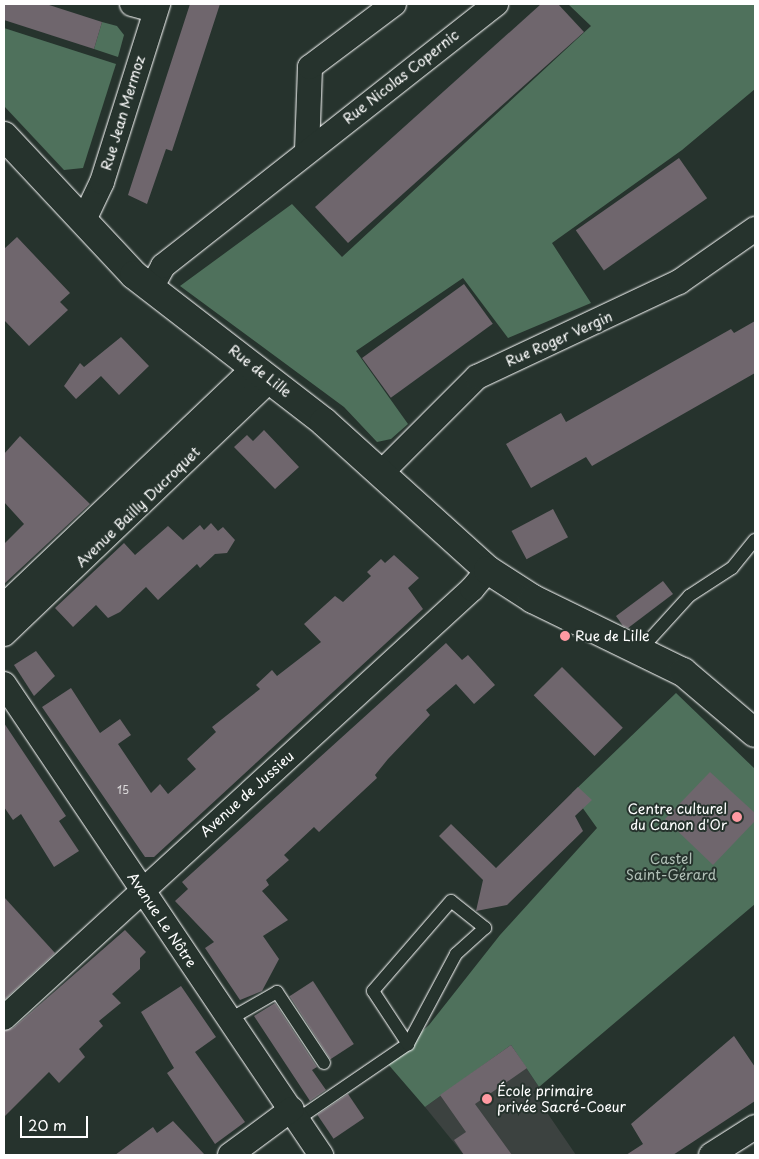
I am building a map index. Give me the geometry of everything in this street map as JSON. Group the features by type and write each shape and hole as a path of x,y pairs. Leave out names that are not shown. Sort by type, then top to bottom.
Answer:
{"street":[{"path":"307,150 310,68 394,4"},
{"name":"Rue Nicolas Copernic","path":"151,288 163,266 307,150 496,4"},
{"name":"Rue Jean Mermoz","path":"83,222 102,182 148,6"},
{"name":"Rue de Lille","path":"4,136 83,222 151,288 263,373 381,473 488,570 556,611 641,649 704,686 755,733"},
{"name":"Rue Roger Vergin","path":"381,473 478,377 679,282 755,229"},
{"name":"Avenue Bailly Ducroquet","path":"4,606 263,373"},
{"name":"Avenue Bailly Ducroquet","path":"4,634 263,373"},
{"name":"Avenue de Jussieu","path":"4,1018 472,589 488,570"},
{"name":"Avenue Le Nôtre","path":"4,684 321,1155"},
{"path":"230,1155 295,1114"},
{"path":"711,1155 755,1127"}],"lane":[{"path":"641,649 689,596 732,568 755,540"},
{"path":"295,1114 408,1044 456,954 485,928 451,901 373,991 408,1044"},
{"path":"230,1019 277,992 324,1063"}],"shaded area":[{"name":"École primaire privée Sacré-Coeur","path":"511,1045 539,1087 533,1092 576,1155 464,1155 425,1107"}],"green space":[{"path":"568,4 755,4 755,89 682,150 552,243 591,303 508,338 463,278 356,351 408,424 391,439 377,442 344,407 180,286 292,204 342,257 591,26"},
{"path":"102,22 117,26 124,35 118,57 94,49"},
{"path":"4,28 116,64 83,168 64,170 4,106"},
{"name":"Castel Saint-Gérard","path":"676,693 755,769 755,904 539,1087 511,1045 425,1107 387,1063 429,1025 500,935 597,828 572,793"}],"building":[{"path":"4,4 46,4 102,22 94,49 4,20"},
{"path":"190,4 220,4 172,151 166,149 147,204 128,195"},
{"path":"541,4 558,4 584,32 348,243 315,207"},
{"path":"679,158 707,198 604,270 576,230"},
{"path":"17,237 70,293 60,302 68,310 29,346 4,320 4,249"},
{"path":"464,284 493,324 391,398 362,358"},
{"path":"755,321 755,373 592,466 586,457 531,488 506,444 561,413 566,422 731,329 734,333"},
{"path":"121,337 149,366 119,395 101,376 76,399 64,386 80,363 84,367"},
{"path":"264,430 299,467 275,489 234,447 247,435 253,441"},
{"path":"20,436 90,504 4,584 4,544 24,524 4,502 4,454"},
{"path":"553,509 568,537 527,559 512,531"},
{"path":"211,523 218,531 223,527 235,540 227,553 215,554 200,568 197,564 158,600 146,587 120,612 108,618 96,605 73,627 55,608 124,543 135,555 168,526 183,540 200,525 204,530"},
{"path":"394,555 419,578 408,588 423,609 154,857 145,857 42,707 71,688 100,733 120,719 131,735 118,744 151,793 160,784 168,794 196,769 187,759 216,732 212,727 260,689 256,685 272,670 277,676 321,642 304,624 335,596 343,602 371,576 367,572 381,559 385,563"},
{"path":"663,581 673,594 628,628 623,626 616,616"},
{"path":"446,643 462,660 468,655 495,685 474,704 456,684 426,710 430,715 388,759 375,775 377,778 319,832 314,827 284,855 289,860 266,880 269,885 262,891 288,920 263,936 279,959 262,991 240,1000 205,948 214,942 175,901 188,889 182,882"},
{"path":"36,651 55,676 34,696 14,665"},
{"path":"562,667 623,728 595,756 534,695"},
{"path":"4,723 66,816 59,821 79,851 54,867 21,814 13,820 4,807"},
{"name":"Castel Saint-Gérard","path":"710,772 755,813 755,821 713,865 665,819"},
{"path":"578,787 592,800 575,816 583,831 507,905 476,911 483,880 439,836 451,824 496,868"},
{"path":"4,897 55,953 4,1000"},
{"path":"125,930 146,952 140,958 140,969 112,994 121,1003 99,1021 103,1026 79,1049 85,1057 59,1083 49,1072 4,1117 4,1031 13,1028"},
{"path":"313,981 354,1044 330,1059 290,996"},
{"path":"181,986 216,1037 195,1052 245,1122 215,1144 167,1073 174,1068 141,1012"},
{"path":"275,1003 317,1067 312,1070 326,1090 310,1101 254,1016"},
{"path":"734,1036 755,1067 755,1101 673,1155 626,1155 643,1144 631,1124"},
{"path":"511,1045 527,1068 475,1104 512,1155 464,1155 454,1140 466,1132 440,1095"},
{"path":"348,1094 364,1118 334,1139 317,1115"},
{"path":"173,1121 205,1155 115,1155 153,1127 157,1133"}],"place":[{"name":"Rue de Lille","path":"565,636"},
{"name":"Centre culturel du Canon d'Or","path":"737,817"},
{"name":"École primaire privée Sacré-Coeur","path":"487,1099"}]}
